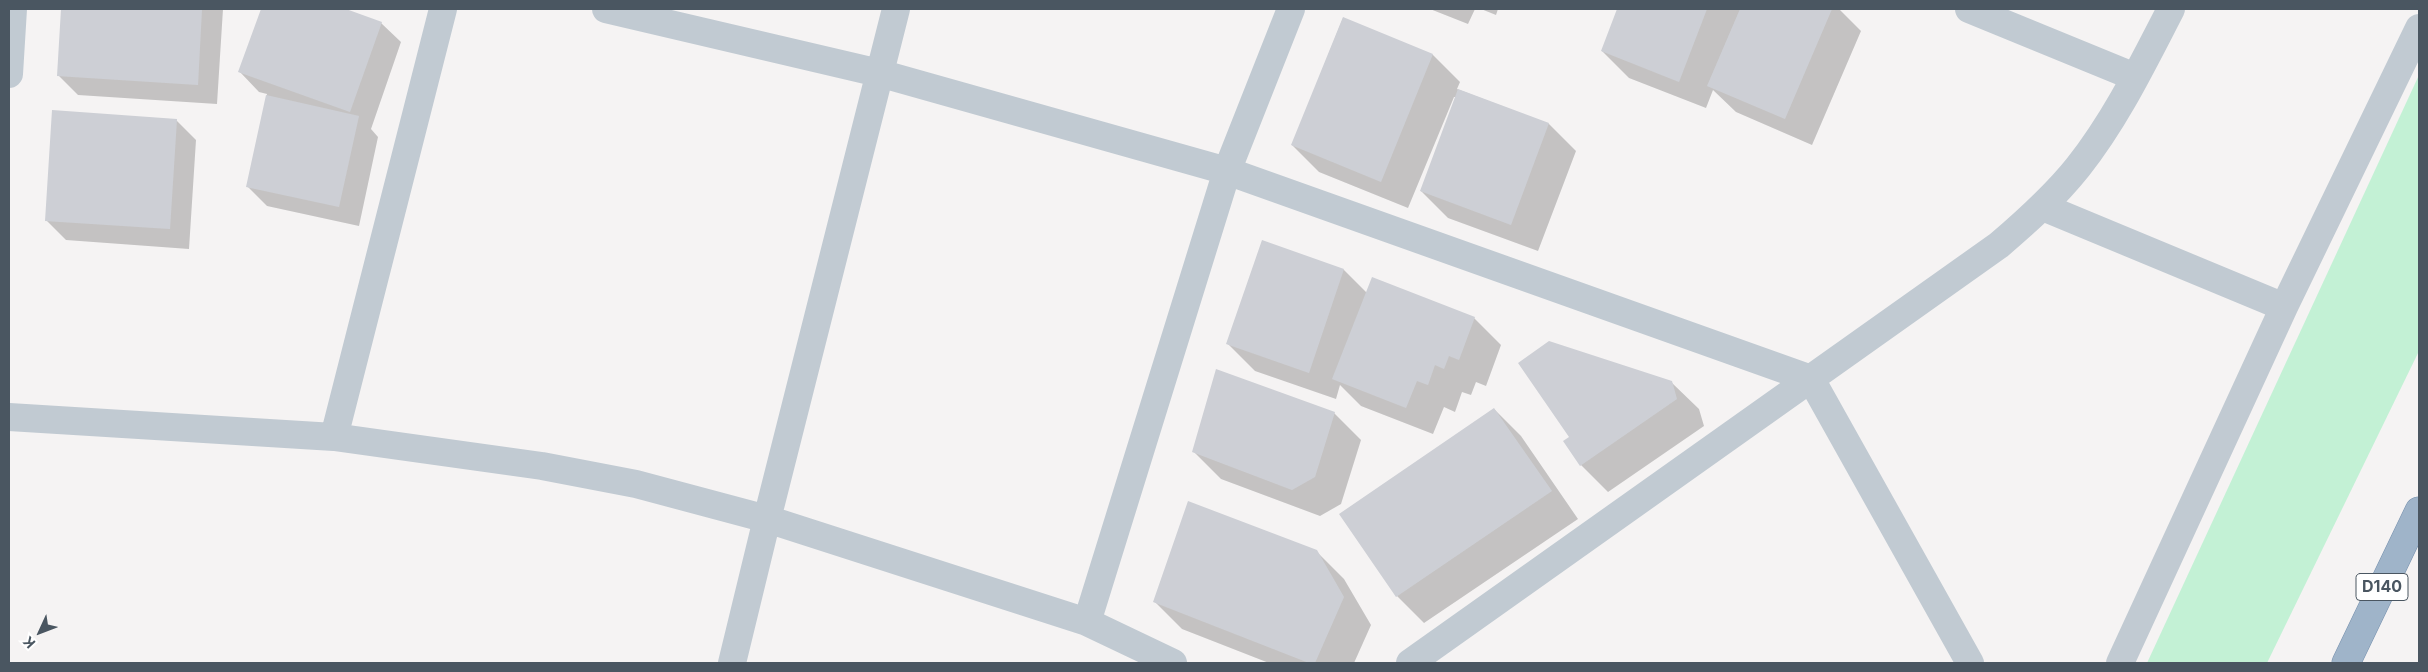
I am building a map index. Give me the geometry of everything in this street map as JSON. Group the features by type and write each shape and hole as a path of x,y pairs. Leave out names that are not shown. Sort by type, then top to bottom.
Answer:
{"highway":[{"name":"D140","path":"2346,663 2419,511"}],"street":[{"path":"9,74 13,9"},
{"path":"334,437 443,9"},
{"path":"606,9 879,73 1227,171 1811,380 1970,663"},
{"path":"732,663 896,9"},
{"path":"1087,622 1227,171 1292,9"},
{"path":"1969,9 2135,77"},
{"path":"1410,663 1999,245 2043,207 2088,153 2110,123 2171,9"},
{"path":"2120,663 2284,307 2419,28"},
{"path":"2043,207 2284,307"},
{"path":"9,417 334,437 551,468 636,484 767,520 1087,622 1173,663"}],"green space":[{"path":"2419,75 2419,351 2267,663 2147,663"}],"building":[{"path":"61,9 202,9 198,85 57,76"},
{"path":"261,9 346,9 382,22 350,112 238,72"},
{"path":"1617,9 1707,9 1679,82 1601,51"},
{"path":"1740,9 1832,9 1785,119 1707,86"},
{"path":"1343,17 1433,54 1381,182 1291,145"},
{"path":"1458,89 1549,123 1511,225 1420,191"},
{"path":"266,95 359,116 339,207 246,187"},
{"path":"52,110 177,119 170,229 45,221"},
{"path":"1262,240 1344,269 1309,373 1226,344"},
{"path":"1372,277 1475,317 1459,360 1449,356 1444,369 1435,365 1428,385 1417,381 1406,408 1332,379"},
{"path":"1549,341 1672,381 1677,399 1580,466 1563,441 1569,437 1518,363"},
{"path":"1216,369 1335,412 1315,477 1292,490 1192,452"},
{"path":"1494,408 1552,491 1396,597 1339,514"},
{"path":"1188,501 1317,550 1344,597 1315,663 1309,663 1153,602"}]}
